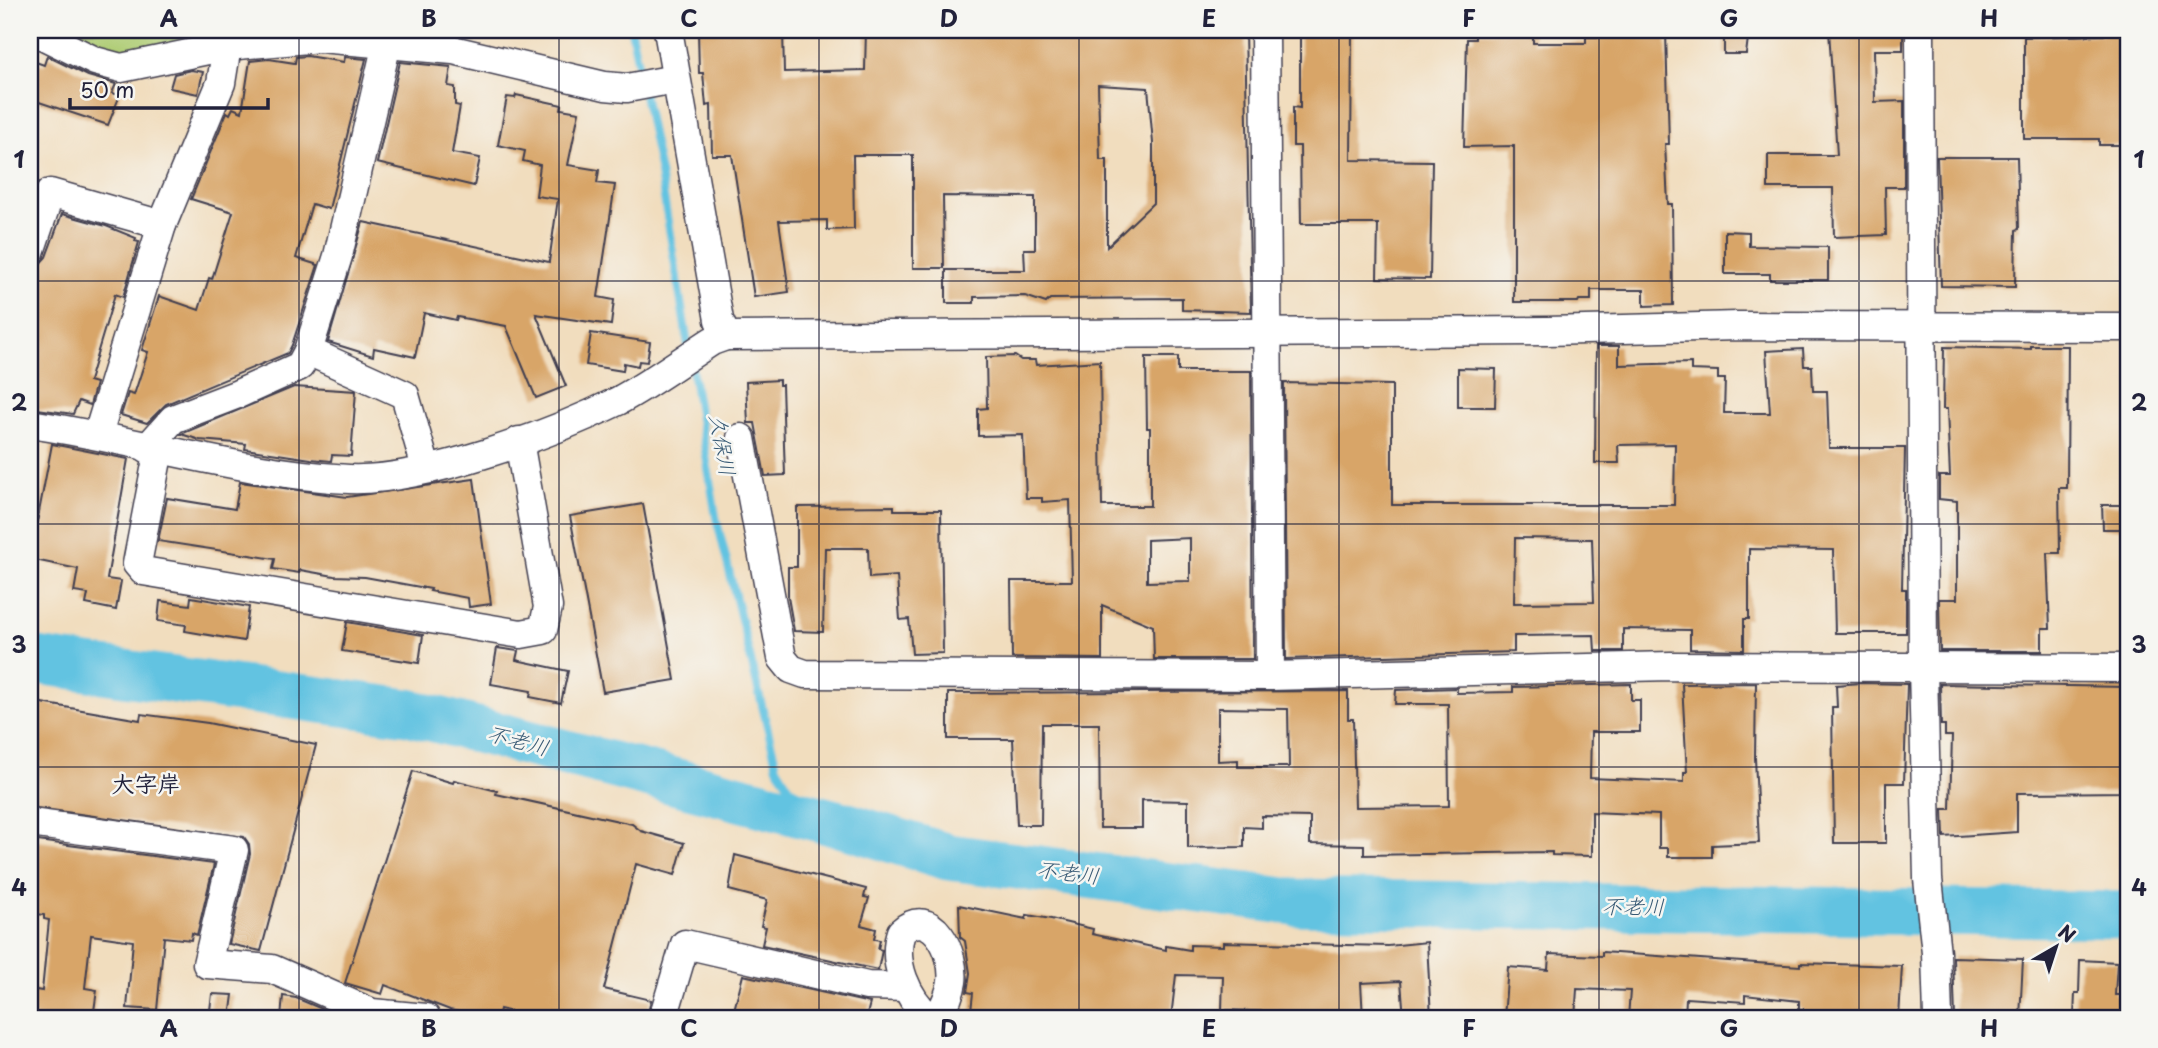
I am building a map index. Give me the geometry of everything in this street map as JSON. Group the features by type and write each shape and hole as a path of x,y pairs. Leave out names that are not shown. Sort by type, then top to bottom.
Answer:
{"street":[{"path":"32,30 95,61 121,68 227,46 320,38 453,50 605,86 626,88 668,80"},
{"path":"668,30 668,80 719,320 719,339"},
{"path":"1265,30 1270,676"},
{"path":"1920,30 1923,668 1928,879 1938,1018"},
{"path":"387,43 338,256 308,351 300,366 173,419 153,448 137,564 143,571 521,634 543,630 548,607 519,441"},
{"path":"98,434 162,225 221,83 227,46"},
{"path":"30,252 50,192 162,225"},
{"path":"30,424 98,434 153,448 350,479 443,466 583,418 620,400 719,339 1267,332 1632,331 1738,326 2128,327"},
{"path":"308,351 405,395 426,468"},
{"path":"741,438 782,658 791,669 805,674 1270,676 1671,666 2128,668"},
{"path":"30,823 234,850 207,964 272,970 372,1013 426,1018"},
{"path":"930,1018 906,987 897,951 901,932 917,923 930,926 940,933 945,944 952,980 938,1018"},
{"path":"663,1018 685,944 867,986 906,987"}],"green space":[{"path":"48,30 278,30 122,59"}],"building":[{"path":"698,30 783,30 784,72 865,70 866,30 1245,30 1251,312 1182,310 1182,298 1050,299 1046,303 1025,296 974,297 974,303 946,303 946,270 1025,270 1024,249 1035,249 1035,197 943,196 944,268 913,268 913,155 853,155 854,229 827,230 827,220 779,221 789,292 754,297 732,155 712,155 711,105 706,106 703,73 699,73","holes":["1098,85 1148,88 1153,143 1153,203 1107,247 1107,160 1100,160"]},
{"path":"1300,30 1352,30 1351,160 1432,161 1430,279 1377,278 1378,224 1301,224 1300,146 1293,146 1293,107 1300,108"},
{"path":"1597,30 1666,32 1669,144 1665,144 1668,204 1672,204 1673,305 1644,306 1644,290 1591,290 1591,300 1578,302 1514,302 1514,146 1464,147 1467,39 1475,39 1475,32 1533,32 1533,43 1586,43 1586,37 1597,37"},
{"path":"1724,30 1749,30 1746,54 1724,54"},
{"path":"1829,30 1903,30 1903,50 1874,50 1875,102 1904,101 1904,187 1885,187 1886,235 1834,237 1833,188 1768,188 1768,155 1837,155"},
{"path":"2104,30 2126,30 2128,145 2099,145 2099,139 2024,139 2024,37 2104,35"},
{"path":"47,56 88,76 116,84 112,93 120,95 108,125 30,99 30,60 44,65"},
{"path":"307,56 344,62 345,57 366,59 329,209 312,204 296,258 318,265 288,353 166,404 147,423 121,415 128,393 134,395 148,352 142,350 159,296 199,310 209,278 212,279 233,212 191,199 227,112 230,114 233,108 242,112 250,61 269,59 295,63 296,57"},
{"path":"400,62 451,67 448,86 455,87 455,105 460,106 452,153 480,158 474,186 377,163"},
{"path":"191,70 203,72 198,94 170,88 174,74"},
{"path":"516,95 562,105 561,109 579,112 568,165 599,170 597,183 615,185 598,297 614,300 611,325 536,314 566,386 536,398 506,326 424,313 415,357 374,348 373,356 328,342 363,222 549,262 558,199 536,196 540,165 523,161 525,151 498,145 507,97 515,98"},
{"path":"1937,157 2017,157 2019,229 2016,230 2015,287 1941,286"},
{"path":"62,214 106,226 136,238 135,241 139,242 123,297 115,294 89,381 96,383 90,405 79,401 73,414 30,408 30,288 37,267 46,257"},
{"path":"1725,231 1749,232 1749,246 1828,247 1828,280 1770,280 1770,274 1725,274"},
{"path":"591,333 650,342 647,362 639,361 638,366 624,363 623,371 586,365"},
{"path":"1596,346 1619,346 1619,365 1691,363 1691,370 1718,371 1718,379 1725,379 1724,413 1770,413 1766,351 1803,349 1804,366 1812,366 1813,391 1827,391 1829,448 1905,448 1902,589 1906,589 1906,633 1835,633 1833,550 1749,549 1749,619 1744,619 1744,650 1690,649 1690,630 1623,629 1623,651 1595,651 1594,635 1514,636 1514,652 1286,659 1284,383 1392,385 1392,505 1674,505 1675,444 1618,445 1619,463 1595,463","holes":["1515,538 1592,539 1594,602 1514,603"]},
{"path":"2031,346 2068,346 2067,488 2059,488 2060,553 2047,553 2050,628 2042,628 2042,651 1940,651 1939,599 1957,599 1957,501 1939,499 1939,476 1950,476 1947,409 1943,409 1944,347 2031,349"},
{"path":"1015,356 1021,360 1035,360 1036,365 1100,361 1102,506 1150,506 1146,357 1178,357 1178,371 1251,371 1253,659 1154,659 1153,626 1102,605 1102,659 1012,658 1011,581 1072,581 1070,500 1042,502 1042,498 1026,498 1023,435 978,436 978,409 987,408 986,357","holes":["1190,538 1190,581 1147,582 1147,540"]},
{"path":"1458,368 1496,369 1495,407 1458,407"},
{"path":"779,380 779,385 782,385 785,475 765,476 755,423 748,423 746,382"},
{"path":"294,387 356,391 351,456 332,455 331,461 311,459 245,449 246,444 200,440 181,434"},
{"path":"52,444 128,459 107,579 121,581 116,610 86,604 88,594 74,592 78,569 30,559"},
{"path":"474,479 491,604 469,607 468,598 430,591 431,589 365,577 273,569 275,559 158,541 167,498 235,509 240,482 347,497"},
{"path":"643,504 675,680 603,692 570,516"},
{"path":"2102,505 2128,505 2128,529 2103,529"},
{"path":"894,506 894,510 941,510 943,653 912,654 909,619 900,620 897,576 869,578 868,548 825,548 823,632 794,631 788,597 788,567 797,567 797,507"},
{"path":"191,597 249,607 244,641 185,631 186,625 158,621 160,601 190,605"},
{"path":"347,622 423,635 419,663 342,651"},
{"path":"497,648 518,651 516,660 568,671 561,703 530,697 531,691 491,684"},
{"path":"1756,683 1755,758 1759,843 1712,845 1712,857 1668,857 1668,848 1659,848 1659,815 1592,812 1592,856 1552,855 1552,852 1364,855 1364,845 1310,844 1310,817 1262,816 1262,828 1244,827 1244,847 1188,848 1188,801 1142,800 1142,828 1100,828 1099,724 1042,724 1041,825 1017,825 1013,739 948,739 948,693 1348,691 1348,719 1353,719 1355,807 1449,806 1448,704 1395,704 1396,690 1457,688 1457,693 1513,692 1513,687 1631,684 1631,700 1640,700 1640,732 1591,732 1590,778 1684,782 1684,772 1687,772 1682,684","holes":["1218,708 1288,709 1289,767 1238,767 1238,760 1218,761"]},
{"path":"1907,684 1904,783 1886,783 1886,843 1834,843 1832,707 1837,707 1836,685"},
{"path":"1940,684 2128,687 2128,792 2017,793 2017,832 1944,837 1943,809 1950,809 1952,736 1945,736 1945,725 1941,725"},
{"path":"30,701 140,720 141,714 208,723 316,745 261,951 229,944 250,854 249,844 244,837 30,807"},
{"path":"413,771 453,783 454,780 497,791 496,794 632,824 641,831 684,843 675,875 636,864 604,989 651,1000 647,1018 537,1018 500,1009 498,1018 485,1018 450,1010 385,985 382,994 345,983"},
{"path":"30,840 214,864 197,935 192,933 191,940 164,937 157,1010 127,1008 133,941 91,935 85,988 97,990 93,1018 35,1018 36,1016 30,1015 30,989 42,991 49,920 44,919 44,915 30,913"},
{"path":"735,855 866,889 864,897 869,898 861,925 876,929 874,939 880,940 878,949 882,950 878,970 762,945 766,927 761,926 767,900 729,890"},
{"path":"959,905 1026,919 1027,915 1051,919 1093,929 1092,934 1166,950 1166,946 1190,950 1190,945 1223,946 1223,942 1388,946 1427,942 1431,1018 1404,1018 1401,981 1361,983 1363,1018 1282,1018 1282,1012 1222,1010 1223,976 1176,975 1171,1018 977,1018 978,1012 971,1011 973,993 967,992 970,973 965,941 960,937"},
{"path":"1602,952 1800,966 1800,963 1902,966 1899,1018 1803,1014 1803,1009 1799,1009 1799,1001 1745,995 1745,1002 1686,998 1685,1018 1628,1018 1630,991 1577,989 1575,1018 1504,1018 1508,967 1548,970 1549,954 1602,956"},
{"path":"1953,957 2023,959 2020,1018 1955,1018"},
{"path":"2080,960 2117,962 2115,995 2128,995 2128,1018 2074,1018 2075,993 2079,993"},
{"path":"743,975 870,1003 866,1018 732,1018"},
{"path":"212,994 233,995 230,1018 209,1018"},
{"path":"283,996 296,998 343,1018 281,1018"}],"waterway":[{"name":"久保川","path":"631,30 660,173 689,351"},
{"name":"久保川","path":"691,363 716,517 777,767 790,788 851,827"},
{"name":"不老川","path":"30,660 408,712 851,827 948,857 1293,902 2128,915"}],"district":[{"name":"大字岸","path":"146,784"}]}
